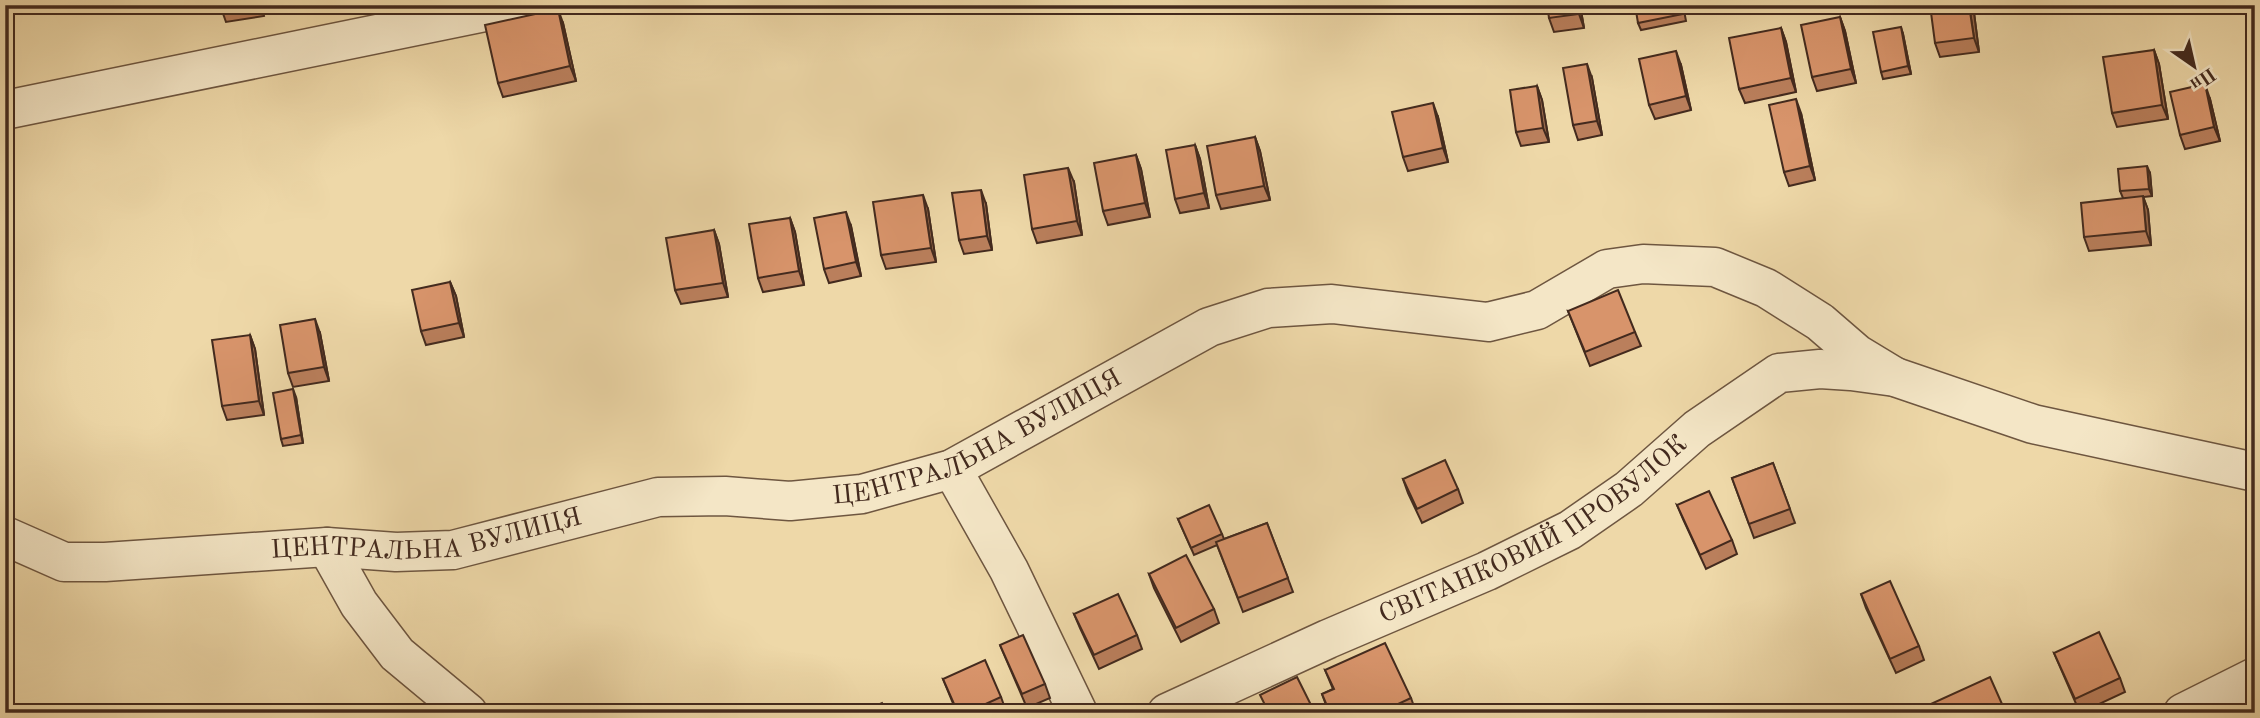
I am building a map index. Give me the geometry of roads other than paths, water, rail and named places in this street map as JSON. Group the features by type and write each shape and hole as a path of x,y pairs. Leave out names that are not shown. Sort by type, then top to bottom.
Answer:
{"street":[{"path":"5,110 519,5"},
{"name":"ЦЕНТРАЛЬНА ВУЛИЦЯ","path":"5,536 64,562 105,562 327,547 396,552 453,550 659,497 725,496 790,501 862,494 952,468 1209,327 1268,308 1332,303 1488,322 1537,310 1608,269 1643,264 1715,267 1766,288 1820,322 1857,354 1895,377"},
{"name":"СВІТАНКОВИЙ ПРОВУЛОК","path":"1167,713 1328,639 1487,571 1570,530 1629,489 1697,429 1779,373 1820,369 1895,377"},
{"path":"1895,377 2033,424 2255,472"},
{"path":"952,468 1009,570 1078,713"},
{"path":"327,547 359,604 397,654 468,713"},
{"path":"2183,713 2255,677"}]}
